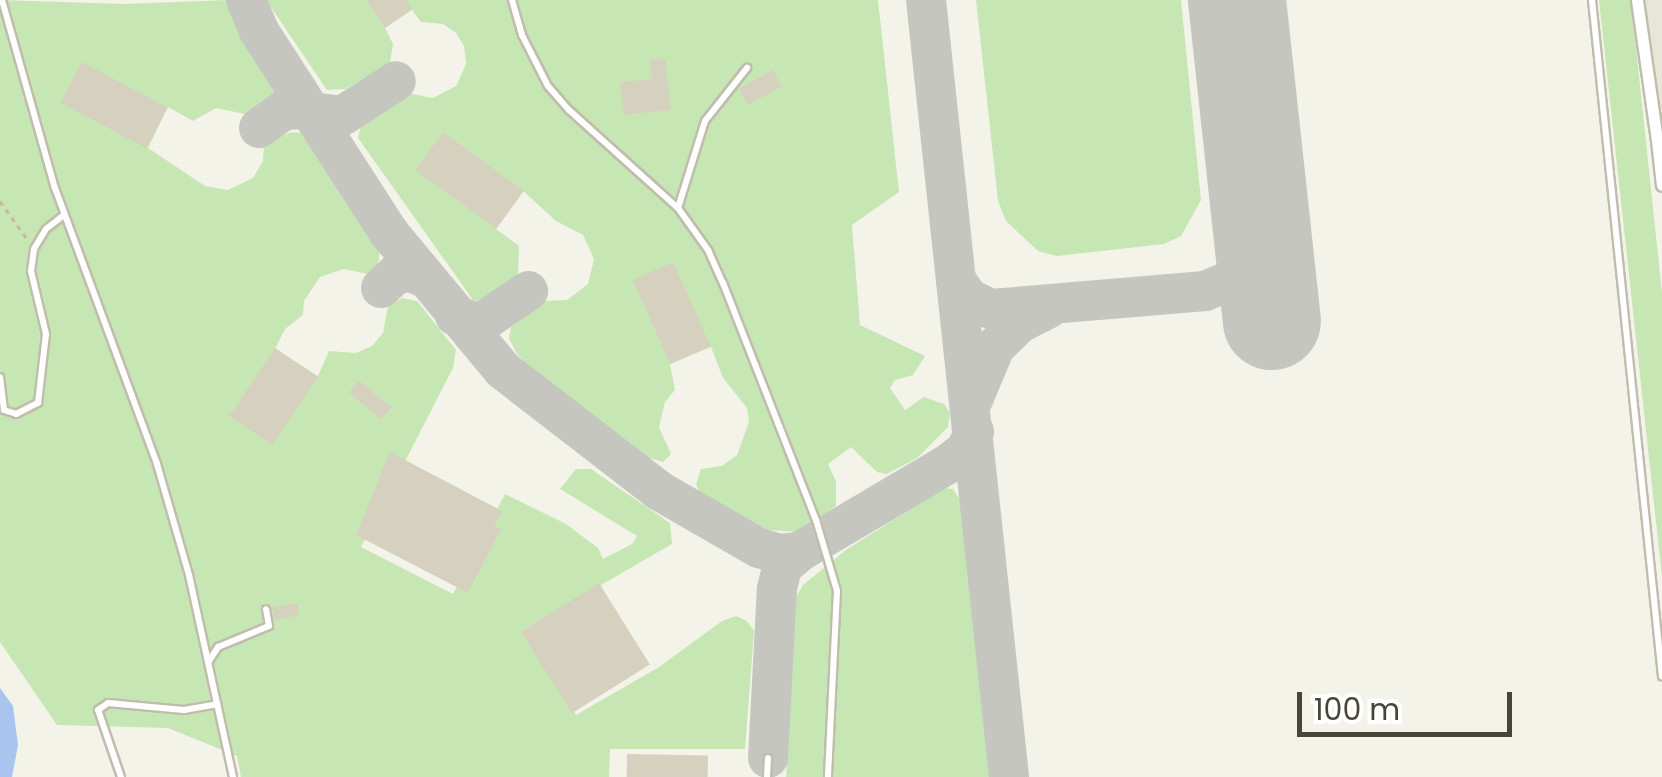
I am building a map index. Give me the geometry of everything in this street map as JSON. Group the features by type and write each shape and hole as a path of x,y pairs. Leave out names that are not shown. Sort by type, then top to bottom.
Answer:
{"street":[{"path":"1637,0 1657,102 1662,185"}],"lane":[{"path":"2,0 64,215 157,464 189,575 233,777"},
{"path":"512,0 522,35 548,86 568,110 678,208 708,250 723,283 832,570 836,622 828,777"},
{"path":"1592,0 1662,676"},
{"path":"678,208 705,121 747,68"},
{"path":"0,376 4,410 16,414 38,403 46,334 31,271 34,249 46,229 64,215"},
{"path":"208,662 218,647 269,626 266,609"},
{"path":"121,777 98,710 108,703 184,710 218,704"},
{"path":"767,777 768,758"}],"path":[{"path":"0,201 34,249"}],"shaded area":[{"path":"1637,0 1662,0 1662,140"}],"green space":[{"path":"0,0 125,4 228,0 245,37 273,81 274,92 245,114 216,108 193,121 168,107 148,148 205,186 228,190 253,178 263,161 264,144 288,133 304,132 380,250 378,266 367,274 344,269 320,277 304,301 303,315 285,329 275,349 318,376 329,351 356,353 372,346 383,333 388,306 402,298 417,301 456,350 453,368 361,547 453,594 505,494 566,524 598,548 603,559 632,544 637,536 560,489 576,469 591,469 670,523 672,544 525,629 576,715 659,667 722,621 736,616 747,621 754,631 745,749 610,749 609,777 241,777 237,756 168,728 57,725 0,642","holes":["359,380 392,408 382,420 349,392"]},
{"path":"266,0 878,0 899,192 852,225 860,325 925,356 913,375 895,380 890,388 905,410 924,397 944,404 950,413 948,427 917,458 887,474 877,472 851,447 828,464 836,481 836,506 799,532 768,530 700,494 696,484 701,469 722,466 737,455 749,422 747,408 723,378 711,347 670,364 675,390 665,402 659,427 671,454 663,462 639,455 545,383 517,354 509,338 511,327 544,301 567,300 588,284 594,259 583,235 556,221 523,191 496,229 519,246 518,275 484,301 473,300 358,138 362,121 392,101 408,93 433,98 456,86 466,64 464,46 456,33 443,24 421,22 412,10 385,28 393,44 390,62 346,89 327,90"},
{"path":"976,0 1181,0 1201,200 1181,236 1164,244 1057,256 1038,251 1006,221 998,201"},
{"path":"1599,0 1631,0 1662,293 1662,577"},
{"path":"943,488 953,489 963,505 992,777 786,777 796,597 803,585 846,550"}],"water":[{"path":"0,688 13,706 18,745 12,777 0,777"}],"building":[{"path":"366,0 406,0 412,9 385,28"},
{"path":"665,59 671,110 624,115 620,82 652,79 650,60"},
{"path":"82,62 168,108 146,148 60,103"},
{"path":"773,70 782,87 747,105 739,88"},
{"path":"443,132 524,191 496,229 415,170"},
{"path":"673,262 710,346 670,364 633,280"},
{"path":"275,348 318,377 272,445 229,416"},
{"path":"359,380 392,408 382,420 349,392"},
{"path":"390,452 502,511 494,526 501,529 468,593 356,535"},
{"path":"599,583 650,664 572,713 521,632"},
{"path":"297,603 299,616 274,620 272,607"},
{"path":"627,754 708,755 708,777 627,777"}],"taxiway":[{"path":"246,0 259,31 390,234 503,370 658,490 759,548 780,554 799,552"},
{"path":"926,0 1009,777"},
{"path":"311,112 342,116 396,81"},
{"path":"259,128 284,110 309,109"},
{"path":"956,280 968,298 991,309 1205,291 1240,276 1264,242"},
{"path":"381,288 396,274 411,272 423,277"},
{"path":"455,316 481,323 528,291"},
{"path":"972,402 995,347 1020,323 1048,309"},
{"path":"768,758 777,589 782,567 799,552 948,464 966,450 974,432"}],"runway":[{"path":"1237,0 1272,321"}]}
